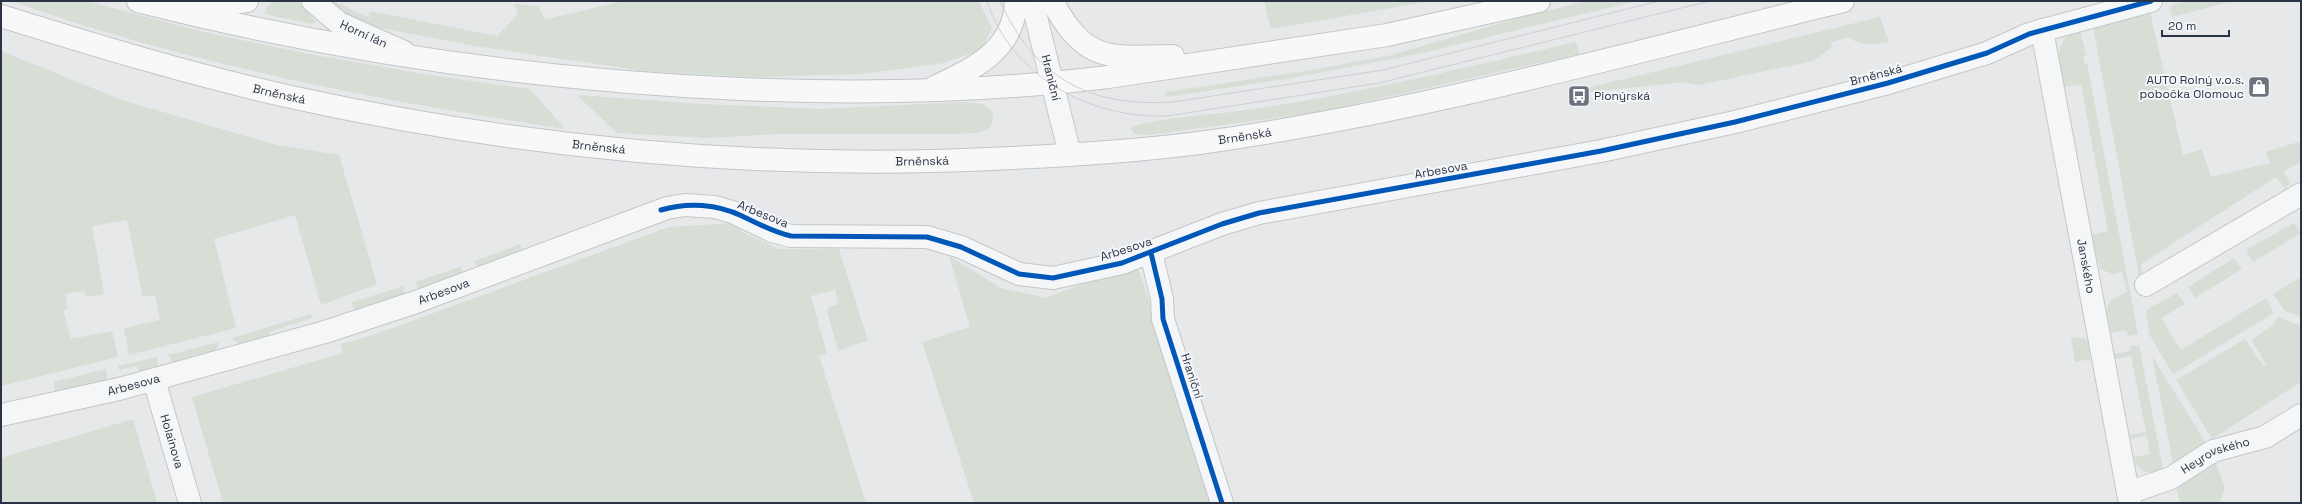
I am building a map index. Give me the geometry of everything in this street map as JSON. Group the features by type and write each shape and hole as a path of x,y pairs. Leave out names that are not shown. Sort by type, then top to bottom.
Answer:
{"main road":[{"path":"138,1 298,38 420,59 572,79 672,86 828,92 925,92 1052,83 1108,77 1387,35 1539,1"},
{"path":"167,1 223,4 247,1"},
{"path":"925,92 965,72 988,58 1006,39 1016,1"},
{"path":"1052,1 1069,28 1081,41 1097,52 1124,57 1265,54"},
{"name":"Brněnská","path":"1,16 113,51 287,96 438,125 571,143 688,155 840,162 910,163 1070,155 1197,143 1406,106 1556,72 1842,1"}],"street":[{"name":"Horní lán","path":"313,1 339,23 420,59"},
{"name":"Hraniční","path":"1032,1 1070,155"},
{"name":"Brněnská","path":"1601,151 1735,122 1888,83 1987,53 2042,30 2151,1"},
{"name":"Janského","path":"2042,30 2129,498"},
{"name":"Arbesova","path":"1,415 154,380 324,332 416,302 652,213 677,206 715,207 735,213 772,231 791,236 927,237 961,247 1011,271 1042,278 1074,275 1122,263 1217,226 1259,213 1601,151"},
{"path":"2146,285 2301,194"},
{"name":"Hraniční","path":"1151,252 1162,299 1163,319 1222,503"},
{"name":"Holainova","path":"154,380 190,503"},
{"name":"Heyrovského","path":"2129,498 2171,478 2213,451 2265,437 2301,415"}],"shaded area":[{"path":"11,1 86,1 208,33 304,53 435,76 530,89 565,129 425,106 285,78 147,44 79,24"},
{"path":"275,1 299,1 316,22 311,24 265,14 267,7"},
{"path":"327,1 337,3 368,17 370,11 497,36 518,14 514,4 539,6 543,17 547,19 624,1 979,1 992,29 983,46 975,52 944,63 862,74 754,77 650,72 481,47 375,27 347,16"},
{"path":"1264,1 1431,1 1271,29"},
{"path":"1587,1 1637,1 1418,54 1292,78 1167,97 1164,95 1167,92 1312,70 1392,55 1518,18"},
{"path":"2189,1 2229,2 2172,17 2170,8 2172,5"},
{"path":"2150,12 2183,155 2202,149 2211,177 2270,163 2266,152 2301,141 2301,162 2284,171 2290,184 2284,188 2276,177 2141,264 2143,282 2140,282 2093,26"},
{"path":"1880,17 1889,42 1879,44 1863,44 1849,37 1832,42 1831,48 1813,61 1699,85 1683,82 1583,93 1579,91 1579,90"},
{"path":"2080,29 2086,56 2083,57 2085,64 2087,63 2138,334 2128,336 2126,330 2111,333 2107,307 2113,300 2127,292 2122,272 2113,274 2100,269 2091,235 2108,231 2081,84 2064,87 2059,60 2059,53 2064,40"},
{"path":"1576,42 1579,54 1320,112 1149,135 1135,134 1131,129 1161,120 1275,106 1362,90 1448,72"},
{"path":"1,51 122,100 277,145 339,155 377,284 321,305 295,215 214,239 236,328 129,355 124,328 160,320 155,295 143,297 127,220 92,226 104,294 86,297 84,291 65,294 68,308 63,310 71,339 112,331 118,357 1,386"},
{"path":"577,95 702,104 822,109 964,102 988,107 993,114 993,119 991,125 986,130 976,133 958,134 778,134 708,138 617,133"},
{"path":"735,223 742,232 779,249 839,249 868,340 838,351 827,310 829,309 828,307 838,304 835,290 811,296 827,354 819,356 866,503 223,503 192,397 343,353 341,344 376,334 669,227"},
{"path":"2294,223 2301,233 2253,262 2246,250"},
{"path":"520,244 522,251 480,267 473,262"},
{"path":"949,256 1001,288 1046,298 1085,283 1138,268 1215,503 974,503 922,342 970,327"},
{"path":"2234,258 2242,269 2195,298 2188,287"},
{"path":"462,266 462,274 419,290 415,282"},
{"path":"2301,277 2301,317 2285,311 2273,294"},
{"path":"404,286 405,295 355,313 352,302"},
{"path":"2177,293 2185,304 2161,318 2181,350 2266,298 2274,313 2173,374 2149,334 2146,310"},
{"path":"311,314 312,318 269,332 270,338 241,346 232,338"},
{"path":"2278,317 2301,326 2301,382 2212,439 2176,380 2245,339 2264,367 2266,364 2251,340 2272,326"},
{"path":"2071,337 2085,339 2088,343 2091,359 2075,362"},
{"path":"219,342 214,354 208,355 208,352 192,356 192,360 174,364 168,355"},
{"path":"2139,345 2163,469 2153,472 2145,472 2141,470 2138,467 2134,457 2150,454 2147,436 2131,439 2130,435 2146,432 2131,356 2115,359 2114,354 2131,351 2130,346"},
{"path":"2152,356 2206,443 2173,463"},
{"path":"157,357 158,369 139,374 137,366 119,370 118,366"},
{"path":"106,369 107,382 90,383 55,392 54,382"},
{"path":"133,419 157,503 1,503 1,458"},
{"path":"2216,463 2225,488 2220,503 2180,503 2176,486"}],"tram line":[{"path":"987,1 999,28 1015,51 1034,72 1058,88 1083,101 1110,110 1138,115 1167,116 1379,83 1710,1"},
{"path":"1000,1 1014,28 1030,50 1048,69 1068,83 1091,93 1116,99 1143,102 1173,102 1383,70 1659,1"}],"cycle path":[{"path":"661,210 671,207 692,205 713,207 732,212 772,230 791,236 927,237 961,247 1019,274 1053,278 1122,263 1222,224 1259,213 1601,151 1735,122 1888,83 1987,53 2029,34 2151,1"},
{"path":"1151,253 1162,299 1163,319 1222,503"}],"place":[{"name":"AUTO Rolný v.o.s. pobočka Olomouc","path":"2259,87"},
{"name":"Pionýrská","path":"1579,96"}]}
